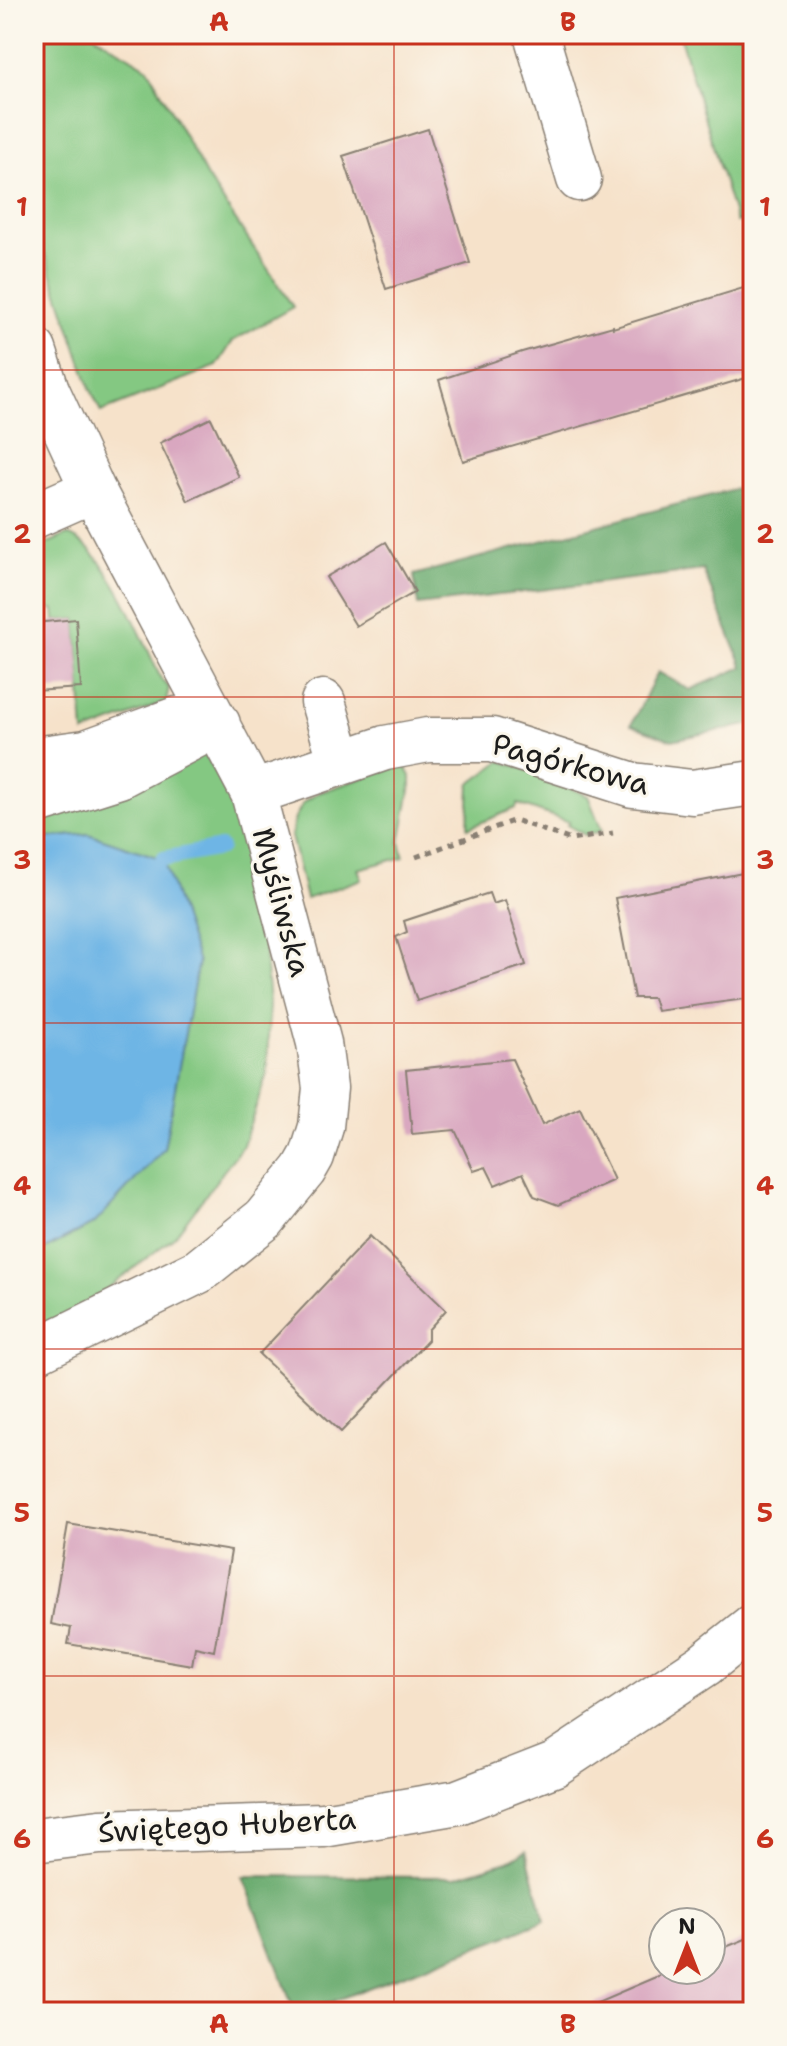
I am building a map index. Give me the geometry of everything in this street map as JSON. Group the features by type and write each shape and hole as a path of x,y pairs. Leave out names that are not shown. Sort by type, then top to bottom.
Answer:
{"street":[{"path":"536,34 579,179"},
{"name":"Myśliwska","path":"34,350 47,390 93,490 253,793 319,1043 325,1088 321,1127 314,1151 304,1170 264,1219 199,1271 34,1352"},
{"path":"34,516 93,490"},
{"path":"323,702 341,763"},
{"path":"34,759 86,752 188,716 213,713"},
{"path":"34,803 119,776 213,713"},
{"name":"Pagórkowa","path":"253,793 385,748 428,740 492,740 633,785 692,792 753,783"},
{"name":"Świętego Huberta","path":"34,1840 100,1832 323,1825 458,1802 555,1764 704,1665 753,1626"}],"path":[{"path":"416,857 515,820 571,840 616,833"}],"green space":[{"path":"34,34 93,34 148,68 207,177 293,307 233,341 217,366 101,412 34,222"},
{"path":"679,34 753,34 753,217 736,222"},
{"path":"753,484 753,724 672,740 631,725 658,672 690,690 743,667 703,570 418,605 414,575"},
{"path":"67,535 82,543 110,577 162,681 169,687 166,702 84,733 76,619 55,621 54,609 39,610 38,601 34,601 34,549"},
{"path":"203,748 230,800 262,920 269,1003 267,1073 243,1145 175,1236 115,1283 64,1318 34,1333 34,1255 95,1223 88,834 34,839 34,814"},
{"path":"501,761 588,796 602,831 585,835 567,825 569,822 518,804 516,808 468,828 470,784"},
{"path":"404,764 411,776 411,785 400,842 404,857 358,869 362,879 306,899 291,836 303,803 318,793"},
{"path":"526,1851 545,1921 305,2012 295,2012 243,1876 455,1877 508,1861"}],"water":[{"path":"88,834 163,859 198,962 164,1149 95,1223 34,1255 34,839"}],"building":[{"path":"428,129 470,263 386,289 343,156"},
{"path":"753,285 753,376 463,461 439,380 522,352"},
{"path":"211,418 239,477 188,501 160,443"},
{"path":"386,542 415,592 356,626 326,577"},
{"path":"76,619 81,688 34,691 34,623"},
{"path":"753,871 753,998 657,1011 653,998 634,998 615,898"},
{"path":"489,893 493,904 505,900 526,965 417,1001 396,937 407,932 404,921"},
{"path":"512,1059 542,1125 580,1108 614,1180 558,1205 534,1196 523,1173 495,1185 486,1167 474,1171 455,1130 412,1134 406,1070"},
{"path":"370,1236 446,1310 428,1330 428,1340 341,1432 259,1354"},
{"path":"68,1524 231,1551 214,1651 195,1647 192,1665 68,1644 71,1628 51,1624"},
{"path":"753,1936 753,2012 574,2012 647,1981 647,1986 727,1986 727,1947"}],"waterway":[{"path":"163,859 220,848"}]}
